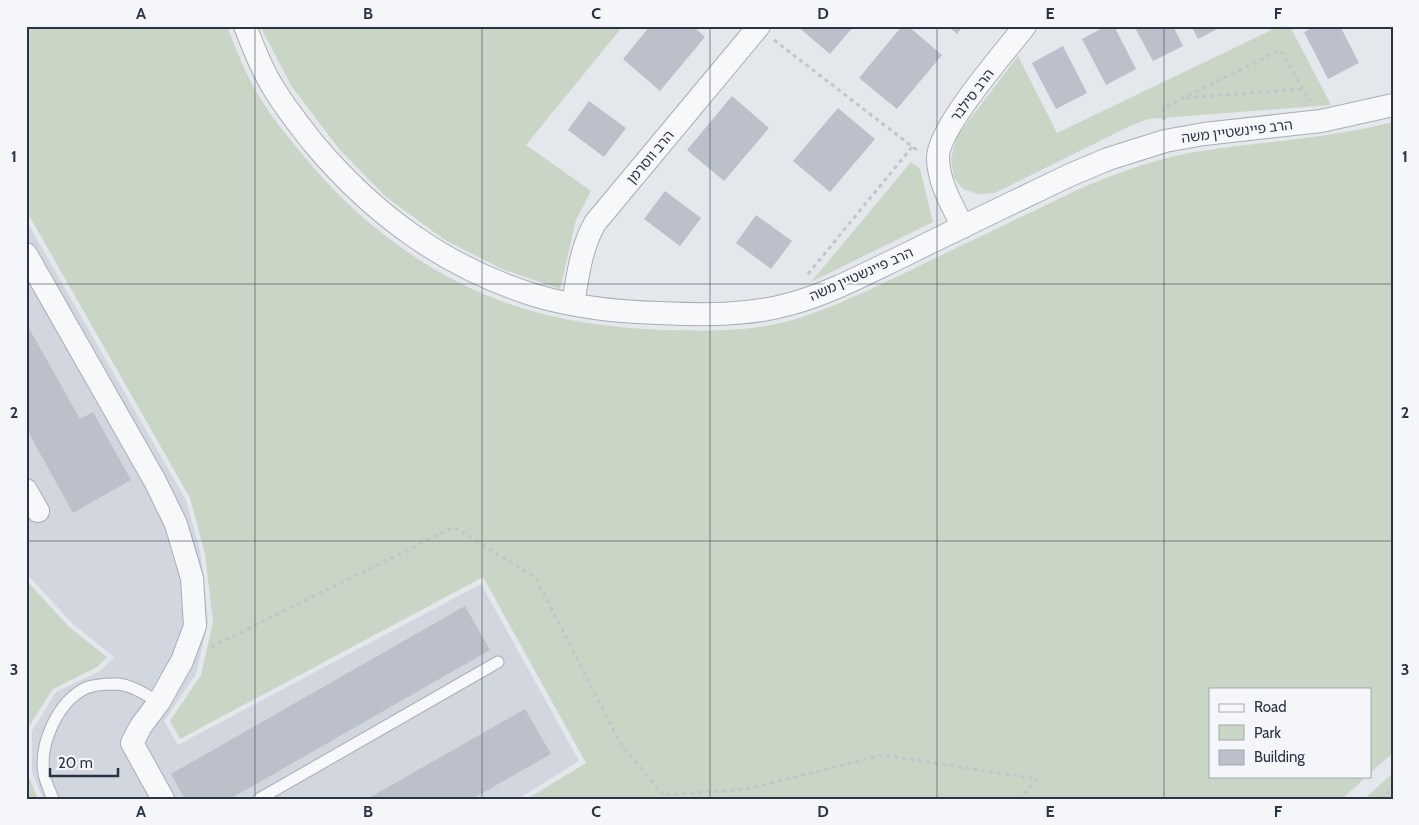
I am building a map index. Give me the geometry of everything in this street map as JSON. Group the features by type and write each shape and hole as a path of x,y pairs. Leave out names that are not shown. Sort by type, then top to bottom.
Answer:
{"street":[{"name":"הרב פיינשטיין משה","path":"245,26 270,84 297,123 353,188 397,225 439,253 488,278 539,296 638,312 696,315 747,313 790,304 837,287 1100,162 1166,142 1204,134 1321,121 1393,106"},
{"name":"הרב סילבר","path":"963,227 947,196 939,167 937,157 941,143 952,120 1025,26"},
{"name":"הרב ווסרמן","path":"573,303 586,239 596,223 759,27"},
{"path":"26,254 155,481 176,524 192,578 195,626 182,661 159,702 141,726 132,743 163,799"},
{"path":"26,490 38,511"}],"lane":[{"path":"259,799 498,662"},
{"path":"53,799 44,774 44,744 55,719 69,701 85,689 98,685 118,684 137,690 159,702"}],"path":[{"path":"759,27 939,167"},
{"path":"1166,142 1163,108 1280,50 1321,121"},
{"path":"1182,98 1303,89"},
{"path":"790,304 796,289 912,147"},
{"path":"182,661 454,527 536,578 619,741 663,795 747,789 883,755 1037,779 1020,799"},
{"path":"1380,799 1393,788"}],"shaded area":[{"path":"26,220 186,500 201,555 208,622 196,674 164,721 178,745 481,584 579,761 518,799 43,799 32,772 32,731 56,692 100,671 114,657 72,623 26,573"}],"green space":[{"path":"26,26 227,26 240,59 267,109 330,186 381,233 439,272 470,288 502,301 535,312 566,319 645,329 729,330 763,326 796,319 857,295 1077,190 1141,165 1191,153 1324,136 1393,122 1393,753 1372,771 1372,688 1209,688 1209,778 1365,778 1342,799 527,799 586,763 483,577 180,739 170,721 201,675 213,622 205,554 190,498 26,210"},
{"path":"260,26 623,26 526,145 591,191 576,220 560,289 502,269 445,240 386,197 340,150 292,87"},
{"path":"1280,26 1290,26 1331,105 1148,119 1130,126 995,193 978,194 963,189 954,178 951,159 957,136 1018,56 1057,133"},
{"path":"911,162 920,169 933,222 811,282"},
{"path":"26,580 69,627 107,657 97,667 53,689 27,729 27,773 38,799 26,799"},
{"path":"1393,773 1393,799 1364,799"}],"building":[{"path":"650,26 693,26 705,37 660,91 623,59"},
{"path":"797,26 854,26 830,54"},
{"path":"902,26 908,26 942,55 897,109 859,78"},
{"path":"948,26 963,26 957,34"},
{"path":"1106,26 1114,26 1136,69 1106,85 1082,39"},
{"path":"1134,26 1173,26 1183,46 1153,61"},
{"path":"1191,26 1223,26 1198,39"},
{"path":"1316,26 1340,26 1359,63 1328,79 1304,32"},
{"path":"1063,46 1087,93 1056,109 1032,63"},
{"path":"732,96 769,128 724,181 687,150"},
{"path":"589,101 626,128 604,157 568,130"},
{"path":"838,108 875,139 830,192 793,161"},
{"path":"665,191 701,218 680,246 644,219"},
{"path":"756,215 792,241 771,269 736,243"},
{"path":"26,323 80,419 93,412 131,480 73,513 26,428"},
{"path":"465,606 490,650 230,799 185,799 171,774"},
{"path":"525,709 551,754 472,799 367,799"}]}
